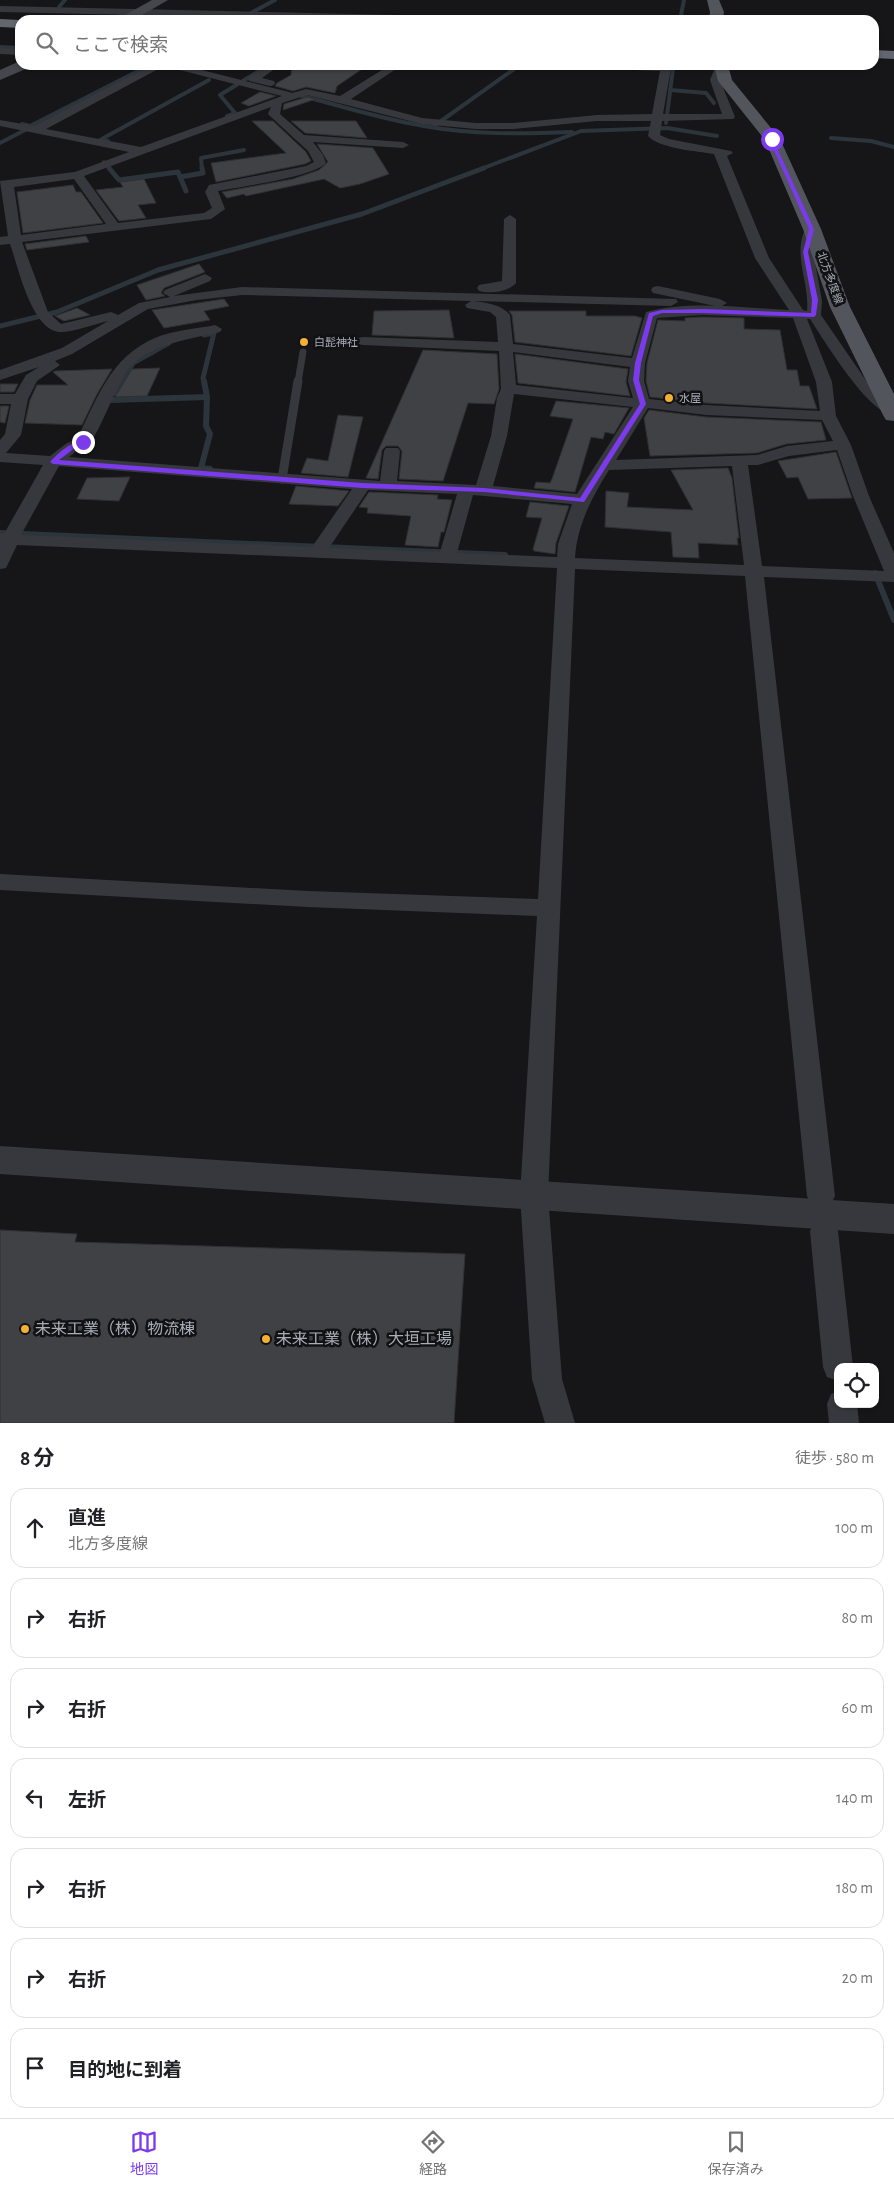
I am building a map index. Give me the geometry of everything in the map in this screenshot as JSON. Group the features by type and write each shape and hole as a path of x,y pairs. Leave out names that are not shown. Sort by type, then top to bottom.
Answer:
{"highway":[{"path":"0,24 15,24"},
{"path":"0,32 15,33"},
{"path":"879,46 894,47"},
{"path":"879,54 894,55"}],"main road":[{"path":"135,13 162,0"},
{"path":"713,0 716,15"},
{"path":"0,76 15,69"},
{"name":"北方多度線","path":"722,70 725,81 772,139 812,229 840,307 893,413"}],"street":[{"path":"62,10 70,0"},
{"path":"0,9 230,15"},
{"path":"0,51 15,52"},
{"path":"35,130 150,70"},
{"path":"189,70 293,96"},
{"path":"267,70 252,79 422,121 468,126 513,126 597,118 729,117 715,80 719,70"},
{"path":"342,100 389,70"},
{"path":"666,70 654,136 658,139 723,152 762,258 862,385 893,413"},
{"path":"306,92 77,175 3,185 15,240 42,314 56,327 67,328 144,306 197,296 242,291 675,302 746,309"},
{"path":"0,241 207,216 219,209 211,192 213,188 310,169 320,162 319,156 279,121 274,114 278,106 277,101"},
{"path":"0,123 144,151"},
{"path":"300,138 403,145"},
{"path":"77,175 114,227"},
{"path":"436,295 472,288 501,287 509,284 510,220"},
{"path":"5,539 754,572 894,576 861,496 843,445 828,416 824,382 802,328 806,315 815,300 806,252 812,229"},
{"path":"4,373 66,351 144,306 205,278"},
{"path":"298,291 336,286 419,281"},
{"path":"654,289 770,314"},
{"path":"234,306 250,301 321,292"},
{"path":"351,293 360,297 466,304 494,309 503,315 509,389 504,398 499,436 447,558"},
{"path":"560,1423 547,1379 534,1195 567,544 582,500 643,404 636,380 638,363 651,314 702,311 806,315"},
{"path":"0,564 7,550 5,539 53,462 73,446 83,442 118,372 130,359 160,341 214,329"},
{"path":"363,341 505,348 638,363"},
{"path":"0,450 13,435 20,399 31,378 67,357 66,351"},
{"path":"509,389 706,410 828,416"},
{"path":"0,399 20,399"},
{"path":"604,464 758,460 787,451 843,445"},
{"path":"388,486 392,451"},
{"path":"0,457 362,486 475,490 582,500"},
{"path":"740,461 754,572 820,1196"},
{"path":"317,553 362,486"},
{"path":"0,882 308,899 548,908"},
{"path":"0,1160 894,1219"},
{"path":"824,1231 838,1363"},
{"path":"842,1408 844,1423"}],"lane":[{"path":"282,479 303,352"}],"building":[{"path":"292,70 361,70 337,86 335,93 306,87 293,91 275,86 291,75"},
{"path":"260,92 276,96 249,106 241,103"},
{"path":"307,97 316,99 283,110 284,104"},
{"path":"252,121 273,121 306,152 311,161 305,164 216,182 211,163 286,153"},
{"path":"291,121 356,121 367,138 305,133"},
{"path":"317,144 373,148 389,174 360,184 340,188 324,179 246,196 244,194 227,198 222,192 293,179 319,170 328,162"},
{"path":"144,179 156,203 138,205 146,218 119,221 96,190 123,187 120,182"},
{"path":"73,185 76,192 81,192 103,223 23,233 17,192"},
{"path":"86,236 89,242 27,250 25,244"},
{"path":"199,264 205,272 164,288 161,293 165,296 146,300 137,285"},
{"path":"224,299 229,306 204,311 210,320 164,328 152,310"},
{"path":"77,308 90,315 64,321 55,316"},
{"path":"449,310 454,338 372,335 374,311"},
{"path":"509,311 586,311 586,316 635,316 642,318 631,356 515,342 512,315"},
{"path":"685,318 744,318 744,329 780,330 787,370 797,370 800,386 809,386 817,409 706,403 650,397 646,381 647,363 658,320 685,321"},
{"path":"423,350 497,354 499,389 494,404 468,403 443,481 399,479 402,451 398,446 386,446 382,450 378,479 366,478"},
{"path":"515,354 628,369 626,382 630,396 518,383"},
{"path":"160,368 147,396 115,397 132,369"},
{"path":"112,369 82,425 25,423 30,400 37,385 68,385 53,372"},
{"path":"0,384 18,384 14,392 0,392"},
{"path":"556,401 629,408 614,434 605,432 603,439 591,437 575,492 534,488 536,482 550,483 573,419 550,416"},
{"path":"0,406 9,406 5,423 0,422"},
{"path":"649,410 706,417 821,422 826,440 786,444 757,453 650,456 644,418"},
{"path":"338,415 363,417 348,477 301,473 307,458 328,461"},
{"path":"836,452 852,498 808,499 798,477 787,478 778,461"},
{"path":"728,468 732,478 739,538 737,538 738,545 698,543 699,558 673,557 671,532 605,527 606,491 629,493 627,507 693,510 671,470"},
{"path":"130,477 119,501 77,499 87,478"},
{"path":"296,486 349,491 338,506 289,504"},
{"path":"369,492 438,495 437,499 452,500 438,547 405,545 411,516 367,513 368,508 359,507"},
{"path":"530,502 569,506 556,543 555,554 534,551 533,549 542,518 526,517"},
{"name":"未来工業（株）大垣工場","path":"0,1230 77,1234 75,1242 465,1254 454,1423 0,1423"}],"waterway":[{"path":"59,7 65,0"},
{"path":"249,14 275,0"},
{"path":"681,15 684,0"},
{"path":"0,47 15,48"},
{"path":"22,124 30,126 140,70"},
{"path":"227,116 235,113 220,95 261,70"},
{"path":"434,126 513,70"},
{"path":"670,90 673,70"},
{"path":"108,141 100,140 209,80"},
{"path":"666,123 670,90"},
{"path":"670,90 706,93 714,103"},
{"path":"295,94 391,120 442,129 498,133 572,132"},
{"path":"481,169 581,131 667,128 717,136"},
{"path":"0,143 25,130"},
{"path":"831,138 871,141 894,147"},
{"path":"202,169 201,158 244,150"},
{"path":"104,162 110,169"},
{"path":"109,168 119,180 178,172 180,177"},
{"path":"180,177 203,173 202,168"},
{"path":"0,326 57,312 158,270 362,214 484,168"},
{"path":"180,177 186,191"},
{"path":"204,335 214,333 203,378 204,382"},
{"path":"122,382 133,363 169,343"},
{"path":"115,393 122,381"},
{"path":"204,381 207,397"},
{"path":"111,400 207,397"},
{"path":"207,397 206,426 210,434 201,468 210,469"},
{"path":"0,533 505,555"},
{"path":"875,573 894,620"}],"place":[{"name":"白髭神社","path":"304,342"},
{"name":"水屋","path":"669,398"},
{"name":"未来工業（株）物流棟","path":"25,1329"},
{"name":"未来工業（株）大垣工場","path":"266,1339"}],"route":[{"path":"83,442 73,446 53,462 362,486 484,490 582,500 643,404 636,380 638,363 651,314 702,311 814,315 815,300 806,252 812,229 772,139"}]}
